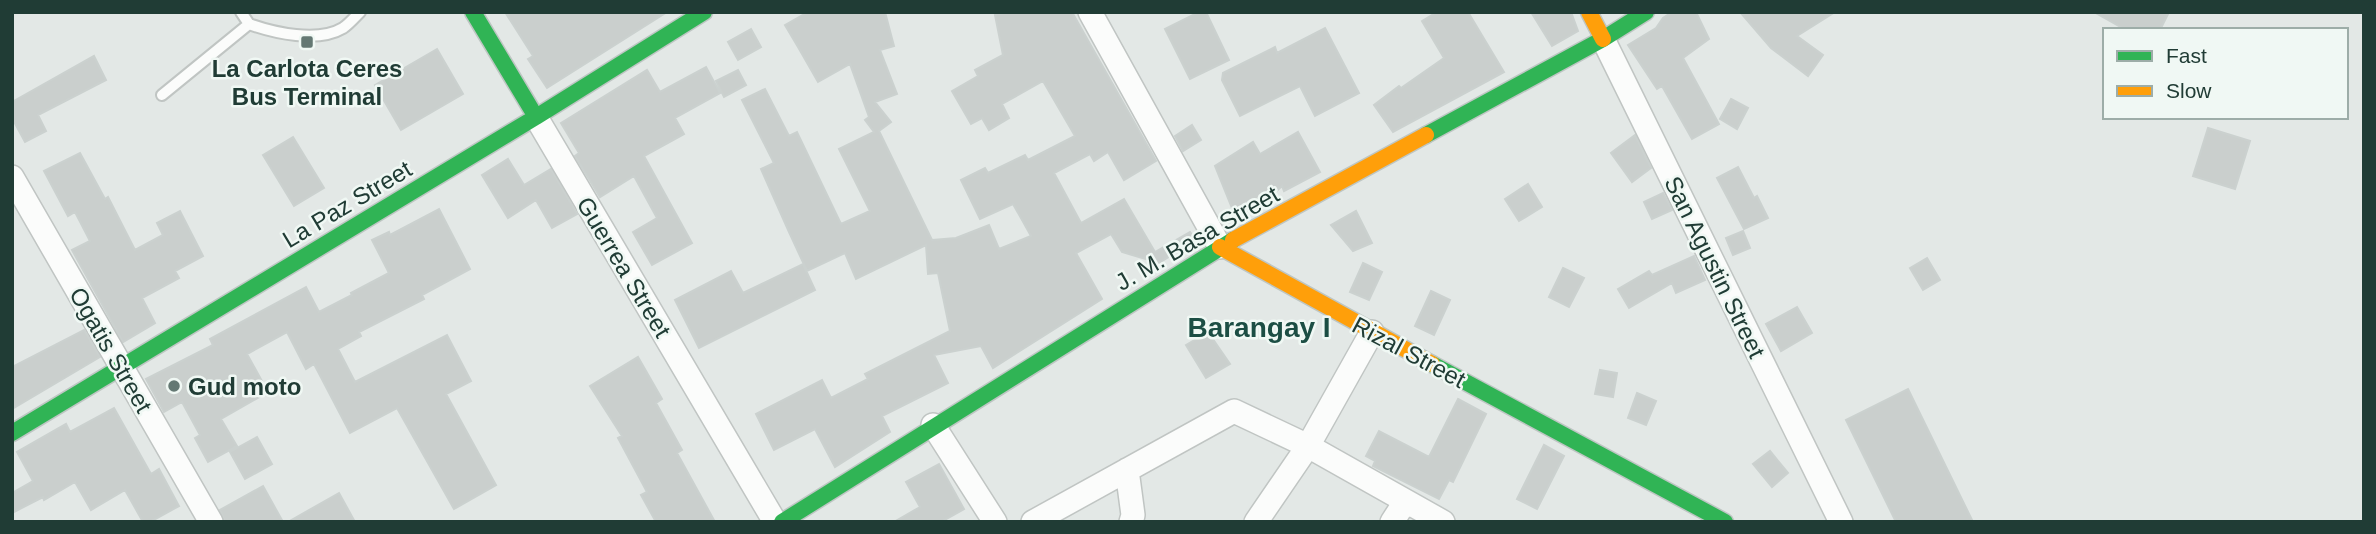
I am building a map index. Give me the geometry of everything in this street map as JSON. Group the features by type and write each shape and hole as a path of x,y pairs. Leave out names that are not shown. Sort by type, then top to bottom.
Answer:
{"street":[{"name":"Guerrea Street","path":"473,12 775,522"},
{"name":"La Paz Street","path":"12,433 536,117 704,12"},
{"path":"1090,12 1220,247"},
{"name":"San Agustin Street","path":"1589,12 1841,522"},
{"name":"J. M. Basa Street","path":"782,522 1220,247 1603,39 1646,12"},
{"name":"Ogatis Street","path":"12,177 211,522"},
{"name":"Rizal Street","path":"1220,247 1725,522"},
{"path":"1256,522 1308,446 1372,332"},
{"path":"1033,522 1234,411 1308,446 1443,522"},
{"path":"933,425 995,522"},
{"path":"1127,470 1133,515 1131,522"},
{"path":"1392,522 1405,502"}],"lane":[{"path":"241,12 249,24 274,33 310,36 342,29 360,12"},
{"path":"162,95 249,24"}],"building":[{"path":"505,12 667,12 547,88 528,59 533,56"},
{"path":"808,12 885,12 894,46 880,50 897,94 875,102 891,122 879,131 932,240 956,238 989,225 999,249 1031,236 1013,204 980,219 961,180 985,168 988,173 1025,155 1028,160 1075,136 1043,81 1002,104 1009,118 989,130 982,118 971,124 952,91 978,76 975,70 1003,55 995,15 1009,12 1072,12 1156,161 1124,180 1108,152 1094,161 1090,154 1054,173 1081,223 1124,199 1155,252 1190,232 1196,240 1159,263 1122,252 1111,234 1076,253 1102,299 993,368 981,346 934,355 948,383 882,416 890,432 835,467 815,429 774,450 756,414 822,380 831,398 868,379 865,374 950,331 938,273 928,274 926,245 856,279 845,253 807,271 789,232 761,169 774,163 742,100 765,89 789,136 797,132 841,224 870,211 839,149 874,132 865,120 869,117 850,64 818,82 785,25"},
{"path":"1199,12 1206,12 1229,60 1190,79 1165,29"},
{"path":"1437,12 1468,12 1504,72 1393,132 1374,105 1444,58 1422,21"},
{"path":"1531,12 1571,12 1578,31 1552,46"},
{"path":"1672,12 1696,12 1709,39 1683,58 1719,124 1692,139 1662,86 1657,89 1628,45 1656,28 1663,18"},
{"path":"1740,12 1835,12 1797,36 1823,55 1808,76 1771,48"},
{"path":"2094,12 2169,12 2161,28 2122,28"},
{"path":"1325,28 1359,93 1315,116 1300,86 1240,116 1222,80 1223,73 1275,47 1277,53"},
{"path":"751,29 761,47 738,60 728,42"},
{"path":"437,49 463,94 401,130 375,85"},
{"path":"94,56 106,80 38,115 46,131 25,142 12,118 12,102"},
{"path":"706,67 720,93 675,118 684,134 644,156 692,243 652,265 633,232 657,218 634,176 600,197 575,156 579,153 561,123 647,70 660,92"},
{"path":"738,70 746,85 724,97 716,81"},
{"path":"1731,99 1748,108 1737,129 1720,119"},
{"path":"1192,125 1201,140 1183,151 1175,136"},
{"path":"2208,128 2250,141 2235,189 2193,176"},
{"path":"1298,132 1320,172 1284,191 1282,186 1266,201 1236,218 1215,166 1253,142 1260,154"},
{"path":"1635,135 1651,168 1632,182 1611,153"},
{"path":"293,137 324,188 294,206 263,155"},
{"path":"80,153 105,199 108,197 135,250 163,235 157,223 180,211 203,256 175,271 179,278 142,298 155,323 123,342 72,250 90,241 75,212 68,216 44,171"},
{"path":"508,159 524,185 551,169 577,214 552,228 536,200 508,218 482,175"},
{"path":"1738,167 1768,218 1744,229 1717,178"},
{"path":"1528,184 1542,207 1519,221 1505,199"},
{"path":"1663,193 1672,210 1652,219 1644,202"},
{"path":"439,209 470,269 422,295 424,299 359,332 361,336 338,349 355,382 447,335 471,381 446,394 496,485 454,509 397,408 350,433 314,364 306,369 287,332 247,354 268,392 221,419 237,446 208,462 195,438 200,435 182,402 164,412 146,379 213,345 210,339 306,287 319,312 352,295 351,293 389,273 372,240 389,232 390,235"},
{"path":"1356,211 1372,243 1353,251 1331,225"},
{"path":"1743,231 1750,248 1733,255 1726,238"},
{"path":"1694,256 1705,280 1676,293 1672,283 1629,308 1618,289 1649,271 1652,275"},
{"path":"1927,258 1940,280 1923,290 1910,268"},
{"path":"1363,263 1382,272 1369,300 1350,292"},
{"path":"803,264 815,290 699,348 675,300 731,271 743,293"},
{"path":"1563,268 1584,278 1569,307 1549,297"},
{"path":"1431,291 1450,300 1434,335 1415,326"},
{"path":"1797,307 1812,333 1781,351 1766,324"},
{"path":"84,330 100,357 12,409 12,367"},
{"path":"1208,332 1230,364 1206,378 1186,345"},
{"path":"638,357 662,399 656,403 682,450 677,453 715,522 656,522 641,495 647,492 618,438 622,436 590,386"},
{"path":"1600,370 1617,373 1613,397 1595,394"},
{"path":"1908,389 1973,522 1896,522 1846,420"},
{"path":"1637,393 1656,401 1646,425 1628,418"},
{"path":"1458,399 1486,414 1453,482 1449,480 1439,499 1373,466 1375,461 1366,456 1379,431 1429,457"},
{"path":"114,408 151,474 159,469 179,506 150,522 143,522 125,490 91,510 75,482 44,500 43,497 12,513 12,493 33,481 17,452 66,424 70,432"},
{"path":"257,437 272,464 245,479 230,452"},
{"path":"1544,445 1564,456 1537,509 1517,499"},
{"path":"1770,451 1788,473 1772,487 1753,464"},
{"path":"939,464 964,509 941,522 894,522 920,507 906,482"},
{"path":"263,486 283,522 225,522 220,510"},
{"path":"339,493 355,522 288,522"}],"traffic: fast":[{"path":"12,433 536,117 473,12"},
{"path":"536,117 704,12"},
{"path":"1426,135 1603,39 1646,12"},
{"path":"782,522 1233,240"},
{"path":"1432,364 1725,522"}],"traffic: slow":[{"path":"1589,12 1603,39"},
{"path":"1233,240 1426,135"},
{"path":"1220,247 1432,364"}],"place":[{"name":"La Carlota Ceres Bus Terminal","path":"307,42"},
{"name":"Gud moto","path":"174,386"}],"district":[{"name":"Barangay I","path":"1259,327"}]}
